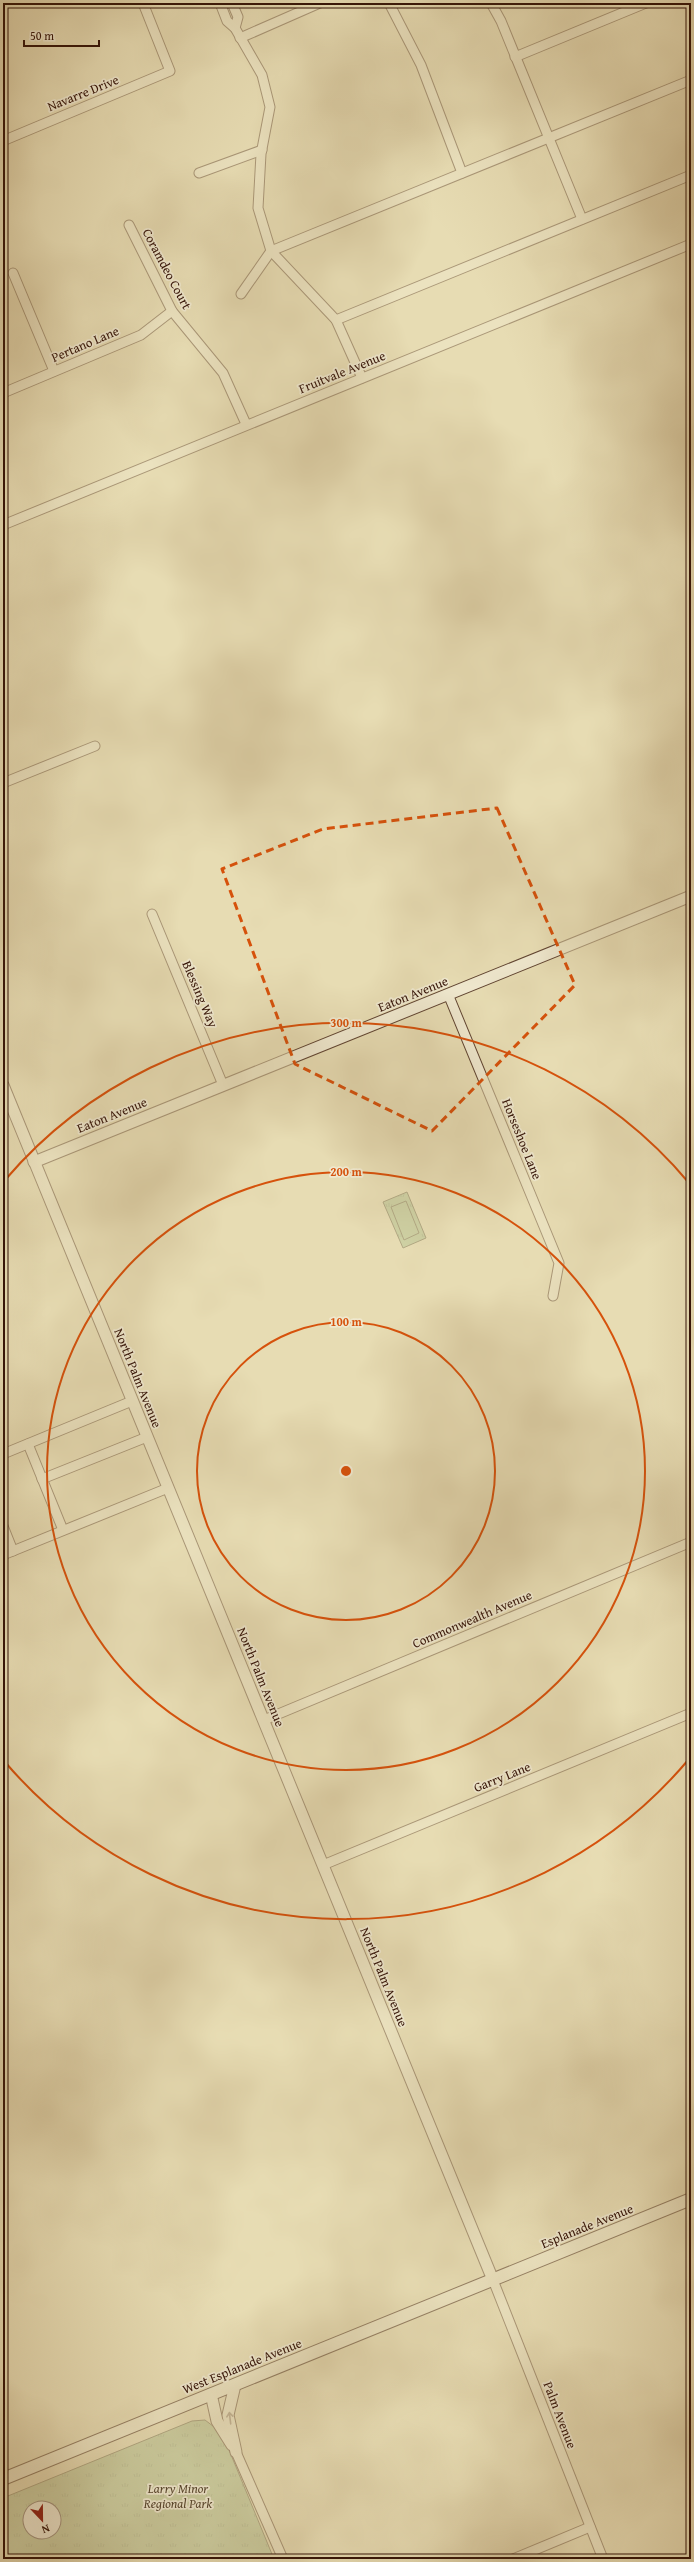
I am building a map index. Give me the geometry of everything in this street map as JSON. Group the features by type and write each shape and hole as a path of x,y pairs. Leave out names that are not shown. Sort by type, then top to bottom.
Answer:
{"main road":[{"name":"Esplanade Avenue","path":"493,2280 691,2199"},
{"name":"West Esplanade Avenue","path":"3,2479 493,2280"}],"street":[{"name":"Navarre Drive","path":"4,138 170,71 143,3"},
{"path":"220,3 227,21 235,28 262,75 270,107 262,150 258,208 271,251 336,320 362,378"},
{"path":"232,3 238,17 235,28"},
{"path":"240,38 320,3"},
{"path":"389,3 421,65 462,173"},
{"path":"491,3 582,219"},
{"path":"515,57 646,3"},
{"path":"241,294 271,251 691,80"},
{"path":"199,173 262,150"},
{"path":"336,320 691,175"},
{"name":"Coramdeo Court","path":"129,225 172,311 222,373 246,424"},
{"name":"Fruitvale Avenue","path":"3,525 246,424 691,244"},
{"path":"13,273 54,371"},
{"name":"Pertano Lane","path":"3,393 141,335 172,311"},
{"path":"3,783 95,746"},
{"name":"Eaton Avenue","path":"34,1162 691,896"},
{"name":"Blessing Way","path":"152,914 223,1085"},
{"name":"Horseshoe Lane","path":"448,994 559,1263 553,1296"},
{"name":"North Palm Avenue","path":"3,1086 493,2280"},
{"path":"3,1454 132,1401"},
{"path":"42,1479 147,1437"},
{"path":"28,1444 63,1530"},
{"path":"3,1555 168,1488"},
{"path":"3,1526 13,1551"},
{"name":"Commonwealth Avenue","path":"264,1720 691,1542"},
{"name":"Garry Lane","path":"323,1865 691,1713"},
{"name":"Palm Avenue","path":"493,2280 603,2559"},
{"path":"235,2385 228,2415 236,2452"},
{"path":"211,2394 217,2421 236,2452 283,2559"},
{"path":"513,2559 590,2527"}],"highlighted area":[{"path":"497,808 575,985 432,1131 295,1064 222,869 323,829"}],"green space":[{"path":"407,1192 426,1238 403,1248 383,1202"},
{"path":"406,1201 419,1233 404,1240 391,1207"},
{"name":"Larry Minor Regional Park","path":"205,2420 222,2433 274,2559 3,2559 3,2498 192,2421"}]}
